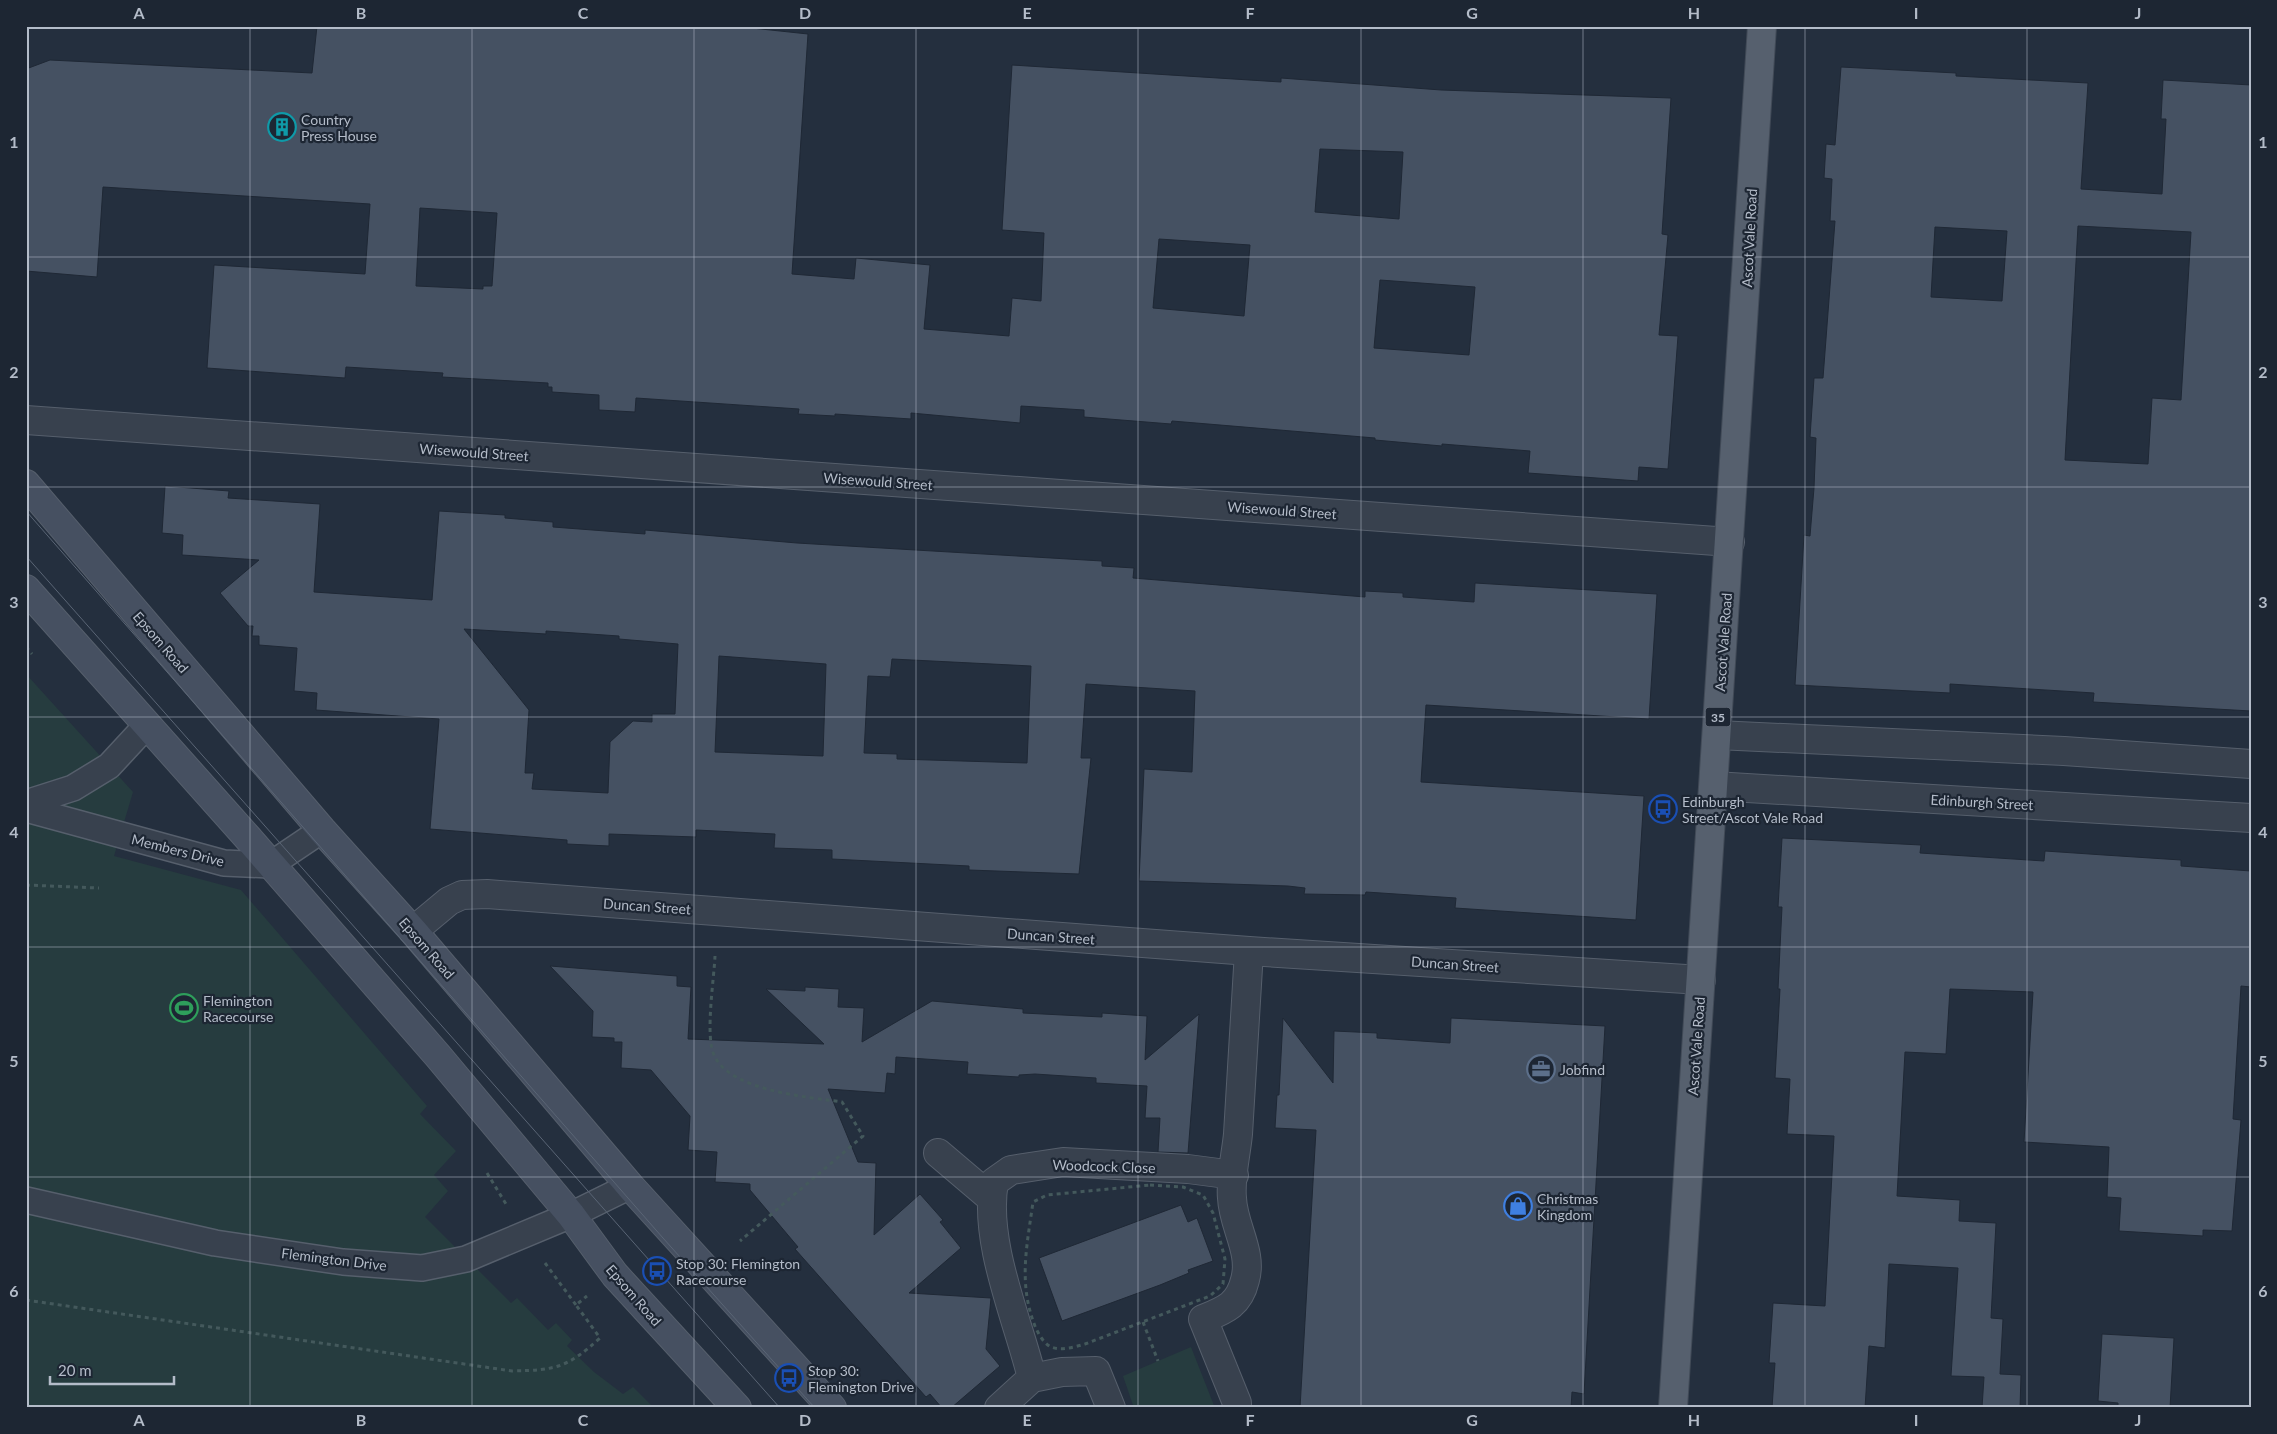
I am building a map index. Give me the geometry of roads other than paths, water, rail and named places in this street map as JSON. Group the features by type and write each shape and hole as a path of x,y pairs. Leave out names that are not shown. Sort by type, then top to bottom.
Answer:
{"main road":[{"name":"Ascot Vale Road","path":"1673,1408 1718,735 1762,26"},
{"name":"Epsom Road","path":"26,484 322,830 413,931 630,1186 832,1408"},
{"name":"Epsom Road","path":"26,589 438,1056 571,1215 615,1275 737,1408"}],"street":[{"name":"Wisewould Street","path":"26,420 52,421 82,426 1730,542"},
{"path":"1718,735 2064,751 2251,764"},
{"name":"Edinburgh Street","path":"1714,786 2251,818"},
{"name":"Duncan Street","path":"413,931 449,901 462,895 487,894 1249,951 1701,980"},
{"path":"1237,1408 1203,1319 1228,1309 1240,1296 1246,1278 1247,1262 1244,1247 1236,1227 1231,1197 1249,951"},
{"path":"938,1153 991,1198 1006,1295 1024,1346 1032,1378"},
{"name":"Woodcock Close","path":"991,1198 994,1182 1011,1170 1063,1162 1188,1169 1234,1175"},
{"path":"999,1408 1032,1378 1062,1372 1096,1371 1111,1408"}],"lane":[{"path":"26,803 73,788 109,766 147,725"},
{"name":"Members Drive","path":"26,809 224,863 270,865"},
{"path":"270,865 322,830"},
{"name":"Flemington Drive","path":"26,1200 215,1243 343,1262 422,1268 466,1258 571,1215 630,1186"}],"tram line":[{"path":"26,511 663,1238 815,1408"},
{"path":"26,556 780,1408"}],"place":[{"name":"Country Press House","path":"282,127"},
{"name":"Edinburgh Street/Ascot Vale Road","path":"1663,809"},
{"name":"Flemington Racecourse","path":"184,1008"},
{"name":"Jobfind","path":"1541,1069"},
{"name":"Christmas Kingdom","path":"1518,1206"},
{"name":"Stop 30: Flemington Racecourse","path":"657,1271"},
{"name":"Stop 30: Flemington Drive","path":"789,1378"}]}
